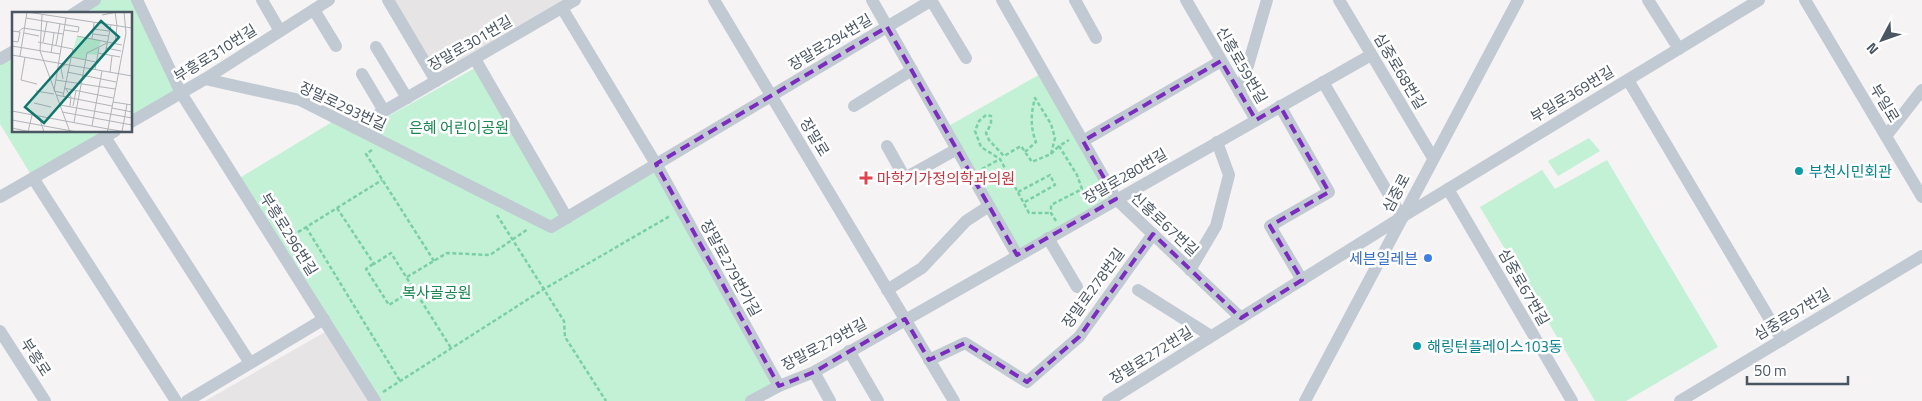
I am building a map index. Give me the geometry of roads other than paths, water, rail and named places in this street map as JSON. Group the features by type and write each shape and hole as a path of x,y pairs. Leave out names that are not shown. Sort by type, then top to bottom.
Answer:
{"street":[{"path":"76,12 96,0"},
{"name":"부흥로296번길","path":"137,0 181,93 374,400"},
{"path":"262,0 280,31"},
{"name":"부흥로310번길","path":"132,121 205,79 329,0"},
{"path":"388,0 436,81"},
{"name":"장말로301번길","path":"355,128 575,0"},
{"name":"장말로","path":"714,0 954,401"},
{"path":"872,0 1017,255"},
{"name":"장말로294번길","path":"771,96 931,0 966,58"},
{"name":"신흥로67번길","path":"1002,0 1116,199 1241,318"},
{"path":"1075,0 1096,38"},
{"name":"신흥로59번길","path":"1186,0 1256,120"},
{"path":"1240,93 1267,0"},
{"name":"심중로68번길","path":"1339,0 1433,158"},
{"path":"1648,0 1679,49"},
{"name":"부일로369번길","path":"1402,217 1759,0"},
{"name":"부일로","path":"1805,0 1922,197"},
{"name":"심중로","path":"1305,401 1515,2"},
{"path":"562,8 656,164"},
{"path":"314,10 336,46"},
{"path":"376,48 407,98"},
{"path":"0,59 12,52"},
{"name":"장말로280번길","path":"905,319 1371,55"},
{"path":"475,59 567,218 771,96"},
{"path":"1081,137 1221,61"},
{"path":"854,106 912,70"},
{"path":"362,74 384,111"},
{"name":"장말로293번길","path":"205,79 300,100 551,227 567,218"},
{"path":"1628,80 1782,340"},
{"path":"1323,82 1402,217"},
{"path":"1886,136 1922,90"},
{"path":"1280,106 1329,192 1270,226 1302,280"},
{"path":"0,197 110,134 250,363"},
{"path":"1190,270 1216,226 1229,175 1217,142"},
{"path":"887,146 905,178 957,149"},
{"name":"장말로279번가길","path":"656,164 779,386"},
{"path":"33,178 176,401"},
{"name":"심중로67번길","path":"1448,189 1572,401"},
{"path":"888,290 922,268 966,221 989,206"},
{"name":"장말로272번길","path":"1113,400 1211,336 1402,217"},
{"name":"장말로278번길","path":"929,360 965,343 1027,382 1079,338 1153,234"},
{"path":"1048,238 1077,287"},
{"name":"심중로97번길","path":"1680,401 1922,256"},
{"name":"장말로272번길","path":"1138,290 1211,336"},
{"path":"187,401 324,319"},
{"name":"장말로279번길","path":"759,400 779,386 814,372 905,319"},
{"name":"부흥로","path":"0,331 4,347 45,401"},
{"path":"849,351 878,401"},
{"path":"814,372 830,401"}],"place":[{"name":"부천시민회관","path":"1799,171"},
{"name":"마학기가정의학과의원","path":"866,178"},
{"name":"세븐일레븐","path":"1428,258"},
{"name":"해링턴플레이스103동","path":"1417,346"}],"park label":[{"name":"은혜 어린이공원","path":"459,127"},
{"name":"복사골공원","path":"437,292"}]}
